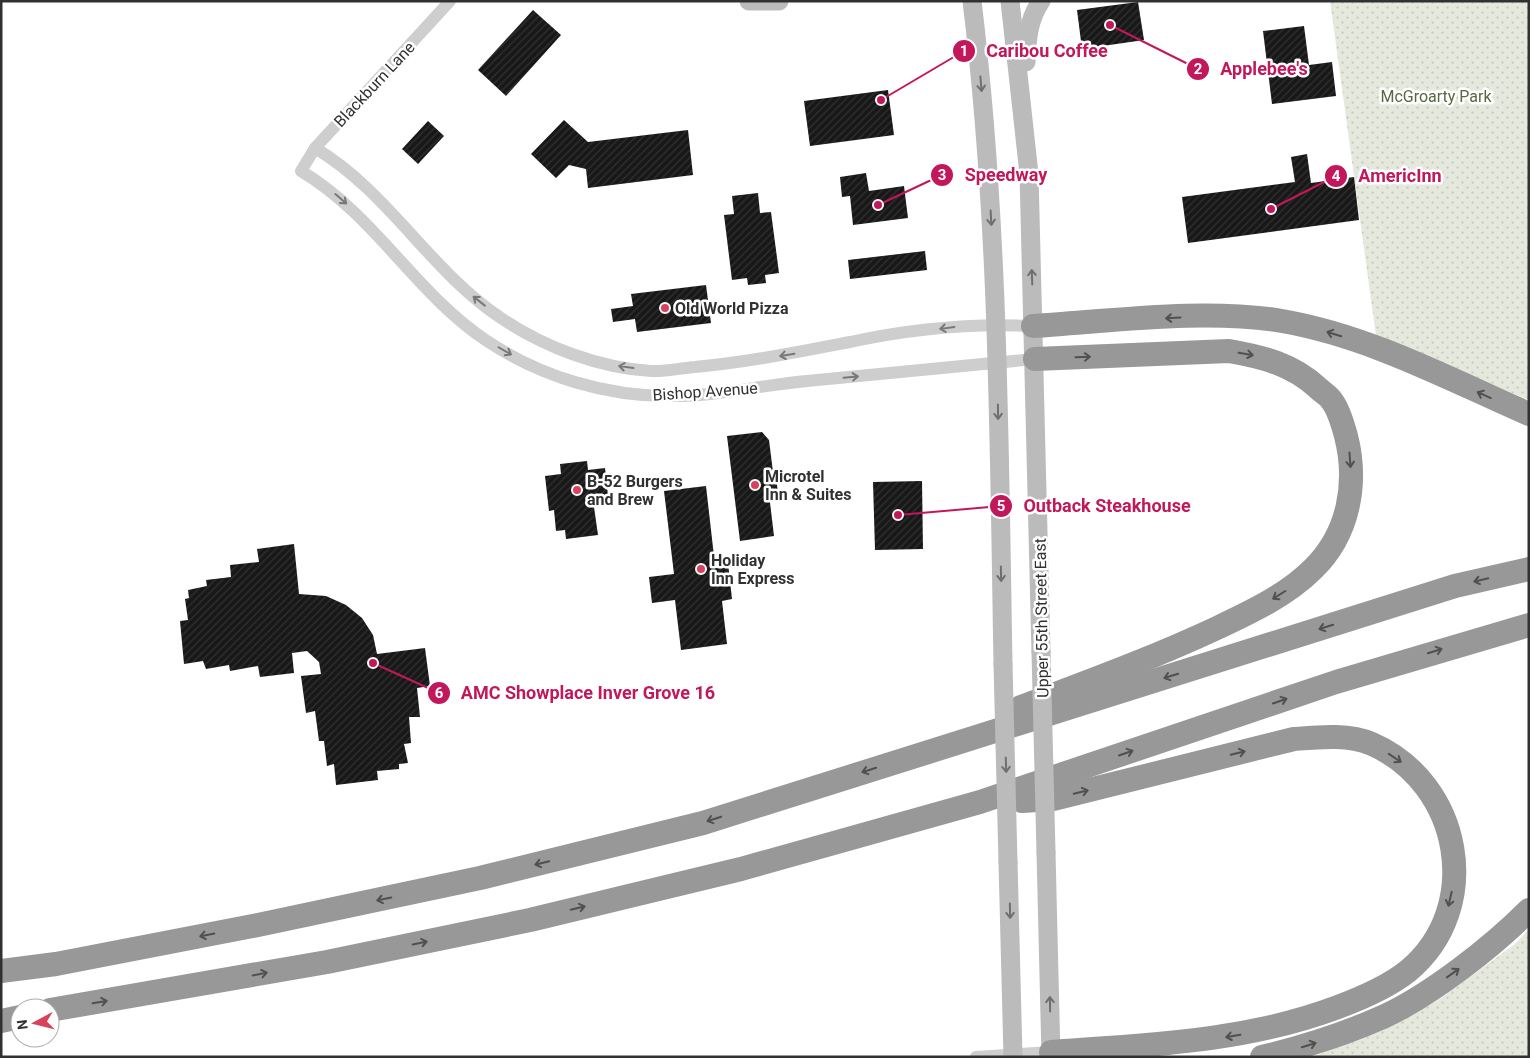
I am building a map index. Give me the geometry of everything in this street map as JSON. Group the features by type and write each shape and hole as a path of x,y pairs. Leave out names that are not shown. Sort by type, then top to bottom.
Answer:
{"highway":[{"path":"1033,326 1213,315 1282,321 1318,329 1373,346 1529,414"},
{"path":"916,756 1001,715 1170,650 1248,613 1284,592 1313,569 1328,551 1343,526 1350,498 1351,476 1350,451 1343,426 1332,400 1310,380 1286,366 1259,356 1229,352 1035,359"},
{"path":"1,971 56,964 249,927 480,878 703,823 1455,586 1529,569"},
{"path":"60,1008 307,966 530,920 742,868 980,802 1336,682 1529,625"},
{"path":"980,802 1053,799 1294,739 1324,736 1346,738 1371,744 1395,757 1414,772 1431,792 1443,816 1453,846 1455,873 1451,901 1439,932 1409,970 1386,986 1319,1014 1280,1026 1240,1035 1051,1055"},
{"path":"1262,1057 1329,1038 1386,1016 1436,985 1477,956 1529,910"},
{"path":"1,966 56,964"}],"street":[{"name":"Blackburn Lane","path":"301,171 315,148 450,1"},
{"path":"749,1 779,1"},
{"path":"972,1 988,169 996,324 1013,1055"},
{"name":"Upper 55th Street East","path":"1010,1 1029,174 1051,1055"},
{"path":"1022,114 1028,33 1031,18 1041,1"},
{"name":"Bishop Avenue","path":"315,148 334,159 369,189 440,266 470,294 501,318 540,340 573,354 606,364 652,371 744,363 797,354 851,341 970,325 1033,326"},
{"name":"Bishop Avenue","path":"301,171 320,182 355,212 426,289 456,317 487,341 522,361 559,377 592,387 632,394 673,396 713,394 796,382 1035,359"},
{"path":"976,1057 1051,1055"}],"green space":[{"name":"McGroarty Park","path":"1330,1 1529,1 1529,400 1376,336"},
{"path":"1529,929 1529,1057 1312,1057 1367,1037 1437,1001 1515,944"}],"building":[{"path":"1138,2 1144,40 1082,49 1077,10"},
{"path":"533,10 561,35 506,96 478,70"},
{"path":"1304,26 1309,65 1332,62 1336,96 1272,104 1263,31"},
{"path":"888,90 894,135 810,146 804,101"},
{"path":"564,120 588,142 688,130 693,175 588,188 586,169 569,165 556,178 531,154"},
{"path":"428,121 444,136 418,164 402,149"},
{"path":"1307,154 1311,183 1354,177 1359,220 1188,243 1182,197 1295,182 1291,157"},
{"path":"866,173 869,191 904,186 908,218 853,225 850,196 842,197 840,177"},
{"path":"758,193 760,213 771,212 779,273 765,275 766,283 748,285 747,278 732,280 724,215 734,214 732,196"},
{"path":"925,251 927,270 850,279 848,260"},
{"name":"Old World Pizza","path":"706,285 711,323 637,332 635,319 613,322 611,309 633,306 631,294"},
{"name":"Microtel Inn & Suites","path":"762,432 769,440 773,472 782,471 783,477 776,478 778,493 769,494 774,536 740,541 727,436"},
{"name":"B-52 Burgers and Brew","path":"587,461 588,470 605,468 609,505 594,507 598,535 566,539 565,530 556,531 554,510 549,511 545,476 561,474 560,464"},
{"path":"922,481 923,549 875,550 873,482"},
{"name":"Holiday Inn Express","path":"706,486 715,565 728,563 732,599 722,601 727,644 681,650 675,600 652,603 649,577 674,574 664,491"},
{"path":"294,544 299,594 326,596 346,605 362,618 373,635 377,654 425,648 430,686 417,688 420,717 409,717 411,743 404,744 408,763 399,764 399,769 377,771 378,780 336,785 334,764 327,766 324,741 319,741 315,711 306,713 301,676 321,674 319,662 307,651 292,653 294,673 260,677 258,666 230,671 229,665 206,669 203,661 184,664 180,621 188,620 185,599 189,598 188,590 207,586 206,580 231,577 230,565 259,562 257,549"}],"place":[{"name":"Applebee's","path":"1110,25"},
{"name":"Caribou Coffee","path":"881,100"},
{"name":"Speedway","path":"878,205"},
{"name":"AmericInn","path":"1271,209"},
{"name":"Old World Pizza","path":"665,308"},
{"name":"Microtel Inn & Suites","path":"755,485"},
{"name":"B-52 Burgers and Brew","path":"577,490"},
{"name":"Outback Steakhouse","path":"898,515"},
{"name":"Holiday Inn Express","path":"701,569"},
{"name":"AMC Showplace Inver Grove 16","path":"373,663"}]}
